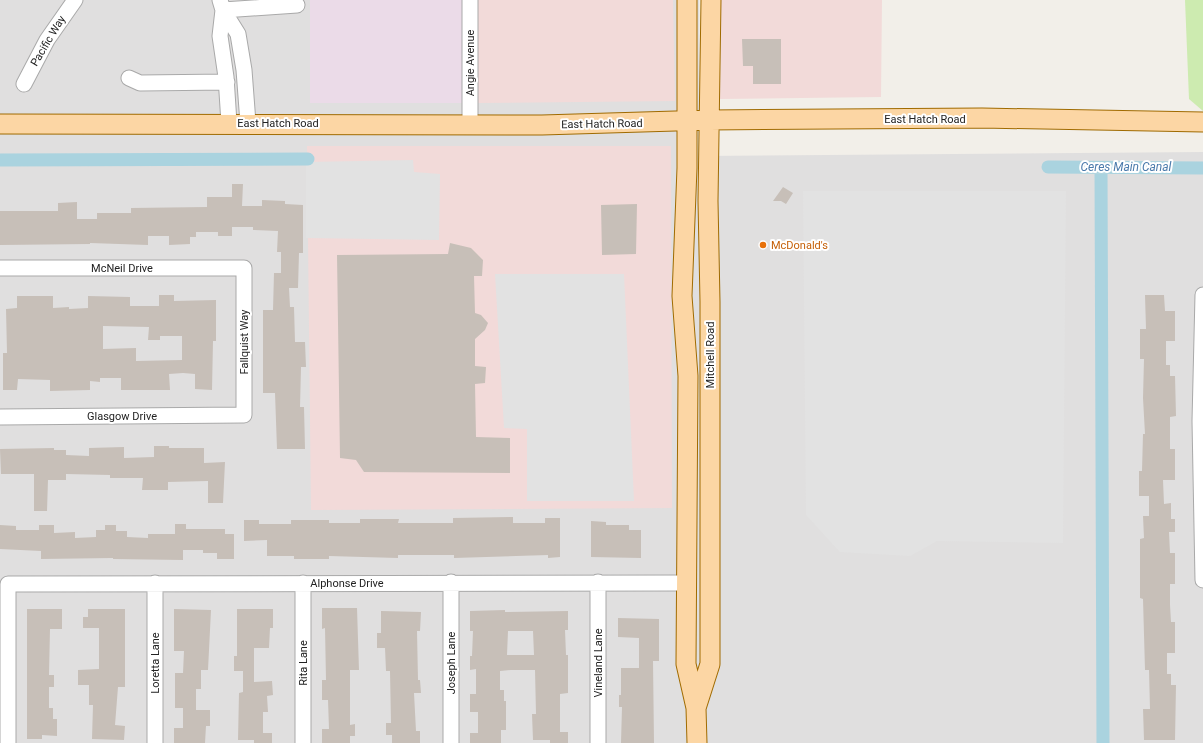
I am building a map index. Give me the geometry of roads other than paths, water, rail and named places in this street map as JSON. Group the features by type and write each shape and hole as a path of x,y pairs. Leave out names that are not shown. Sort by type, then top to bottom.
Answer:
{"main road":[{"name":"Mitchell Road","path":"687,0 687,198 682,296 688,376 686,664 696,708 698,743"},
{"name":"Mitchell Road","path":"696,708 710,664 710,302 708,201 711,0"},
{"name":"East Hatch Road","path":"0,124 248,123 470,125 687,122 710,120 982,118 1203,122"}],"street":[{"name":"Pacific Way","path":"24,84 47,40 75,0"},
{"name":"Angie Avenue","path":"470,0 470,125"},
{"path":"222,5 297,5"},
{"path":"222,5 220,36 227,82 229,123"},
{"path":"222,5 238,34 244,70 248,123"},
{"path":"129,78 140,83 227,82"},
{"name":"McNeil Drive","path":"0,268 244,268"},
{"name":"Fallquist Way","path":"244,268 244,415"},
{"path":"1203,295 1201,421 1203,580"},
{"name":"Glasgow Drive","path":"0,417 244,415"},
{"name":"Alphonse Drive","path":"8,743 8,584 450,582 686,583"},
{"name":"Joseph Lane","path":"450,582 450,743"},
{"name":"Vineland Lane","path":"598,582 598,743"},
{"name":"Loretta Lane","path":"155,583 155,743"},
{"name":"Rita Lane","path":"303,583 303,743"}],"waterway":[{"path":"0,160 308,159"},
{"name":"Ceres Main Canal","path":"1048,167 1203,168"},
{"path":"1101,168 1103,743"}],"place":[{"name":"McDonald's","path":"763,245"}]}
